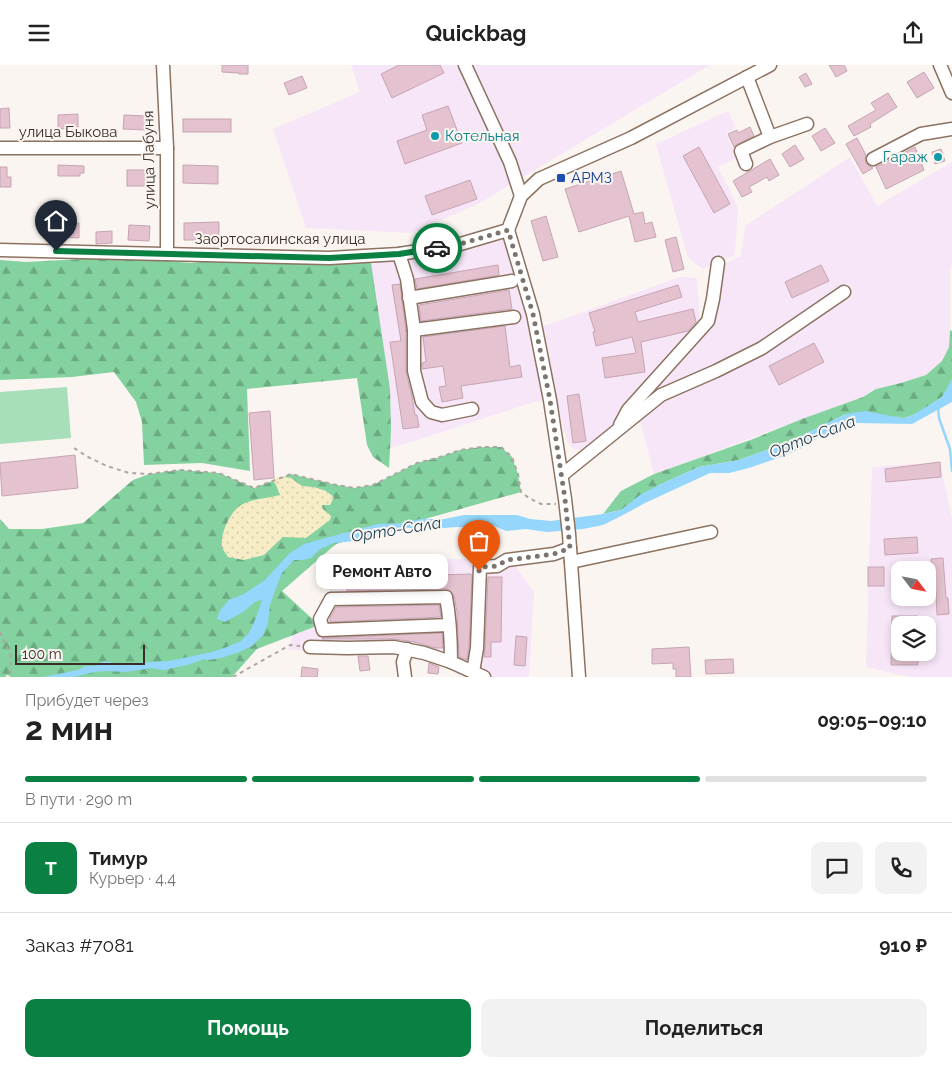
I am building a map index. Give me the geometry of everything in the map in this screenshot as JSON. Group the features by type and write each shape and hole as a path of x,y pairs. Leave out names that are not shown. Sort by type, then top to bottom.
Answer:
{"street":[{"name":"улица Лабуня","path":"163,65 167,148 167,254"},
{"path":"465,65 510,161 521,196"},
{"path":"579,677 569,534 562,475 533,314 508,230 521,196 539,179 631,139 770,65"},
{"path":"940,65 952,93"},
{"path":"748,77 770,137"},
{"path":"746,164 741,151 770,137 807,124"},
{"path":"873,159 921,133 952,129"},
{"name":"улица Быкова","path":"0,148 167,148"},
{"name":"Заортосалинская улица","path":"0,250 329,258 399,254 457,245 508,230"},
{"path":"399,254 407,279 414,330 414,371 422,402 430,412 442,415 472,409"},
{"path":"616,431 628,410 708,321 718,263"},
{"path":"409,298 512,281"},
{"path":"562,475 660,395 716,371 762,348 844,292"},
{"path":"414,330 514,317"},
{"path":"571,562 710,532"},
{"path":"310,647 394,647 407,649 451,662 478,675 480,567 497,566 507,560 554,554 570,548"},
{"path":"450,625 323,630 320,619 331,599 446,597 450,625 451,662"},
{"path":"405,677 403,662 407,649"}],"path":[{"path":"74,448 107,466 129,473 149,474 180,470 219,473 254,488 291,474 332,485 354,488 373,485 417,463 460,450 501,447 512,457 518,474 521,492 541,504 566,503"},
{"path":"0,632 11,657 10,676"},
{"path":"233,677 290,645 310,647"}],"shaded area":[{"path":"351,65 710,65 478,204 411,233 306,228 273,129 360,92"},
{"path":"728,111 736,128 726,133 737,158 718,167 738,207 735,255 703,269 688,258 656,144"},
{"path":"850,157 877,206 952,162 950,330 949,347 942,361 926,375 876,389 863,397 654,474 636,406 717,316 723,264 741,256 745,226"},
{"path":"508,230 550,400 534,402 390,448 390,411 370,257"},
{"path":"680,277 697,278 700,326 616,427 588,451 573,449 567,441 555,399 541,327"},
{"path":"940,462 952,518 952,677 910,677 866,667 872,467"},
{"path":"513,558 514,564 534,592 529,677 470,677 457,674 450,666 396,652 288,650 293,635 319,625 319,601 346,576 402,573 409,560"}],"green space":[{"path":"370,256 390,389 391,431 389,468 373,457 367,445 357,378 247,389 250,471 202,463 144,465 142,422 136,402 114,372 72,377 0,380 0,260 26,262 134,258 191,263 245,257"},
{"path":"950,330 952,331 952,379 942,397 921,411 904,418 846,414 789,442 739,460 699,467 659,485 621,510 603,514 621,491 654,474 863,397 876,389 926,375 942,361 949,347"},
{"path":"67,387 71,438 0,444 0,392"},
{"path":"501,447 512,457 518,474 521,492 336,544 282,591 319,625 257,649 232,677 10,677 6,675 6,677 0,677 0,519 9,529 42,529 83,523 133,480 149,474 180,470 219,473 254,488 291,474 354,488 373,485 417,463 460,450"}],"sand":[{"path":"274,478 291,478 302,486 326,491 334,497 330,505 322,505 323,509 331,516 330,520 306,538 283,537 264,555 244,560 228,557 222,548 222,541 224,529 233,513 237,508 246,503 280,495 273,481"}],"water":[{"name":"Орто-Сала","path":"952,379 952,402 912,424 856,423 821,436 802,448 781,457 749,468 729,473 710,473 603,525 547,532 526,529 506,531 490,524 472,528 426,526 403,528 370,538 334,543 320,549 311,558 294,560 282,573 270,605 268,622 263,635 252,646 221,658 203,659 191,664 164,670 151,668 126,672 95,672 73,677 43,677 78,670 85,666 95,666 105,661 119,664 169,661 212,652 241,641 249,633 262,600 255,602 243,612 225,622 217,619 220,610 229,600 244,594 265,580 290,553 304,544 378,524 404,523 420,519 444,519 464,515 517,515 530,519 551,521 621,510 640,495 699,467 739,460 789,442 846,414 865,411 904,418 913,415 942,397"}],"building":[{"path":"222,65 248,65 248,74 222,72"},
{"path":"399,65 440,65 444,73 392,98 381,74"},
{"path":"829,65 844,65 847,71 836,77"},
{"path":"924,72 934,88 917,98 907,82"},
{"path":"806,73 812,84 805,87 799,77"},
{"path":"302,76 307,88 289,95 284,83"},
{"path":"888,93 897,107 870,124 871,127 854,136 848,126 876,110 871,103"},
{"name":"Котельная","path":"448,106 462,143 405,164 397,141 427,130 422,115"},
{"path":"9,108 10,128 0,128 0,109"},
{"path":"78,114 78,128 58,129 58,115"},
{"path":"124,115 147,116 147,130 123,129"},
{"path":"183,119 231,119 231,132 183,132"},
{"path":"750,127 754,136 734,147 728,134 737,130 738,133"},
{"path":"825,128 835,143 821,151 812,136"},
{"path":"857,138 866,155 866,163 873,168 863,174 846,144"},
{"path":"795,145 804,159 790,167 782,154"},
{"path":"699,147 730,204 714,213 683,156"},
{"path":"915,147 924,170 886,189 876,167"},
{"name":"Гараж","path":"941,149 945,161 935,164 932,152"},
{"path":"770,159 779,175 769,181 767,177 749,187 752,192 742,197 733,181"},
{"path":"58,165 84,166 84,173 80,173 80,176 58,176"},
{"path":"183,165 218,166 218,184 183,183"},
{"path":"0,167 7,167 7,177 11,177 11,187 0,187"},
{"path":"127,170 148,170 148,186 127,186"},
{"path":"621,171 634,214 643,212 645,224 652,222 656,237 635,242 629,216 579,232 565,189"},
{"path":"470,180 477,199 432,215 425,196"},
{"path":"546,216 558,257 543,261 531,221"},
{"path":"219,222 219,240 184,240 184,223"},
{"path":"59,223 79,223 79,238 58,237"},
{"path":"129,225 150,226 149,241 128,240"},
{"path":"112,231 112,243 96,244 96,232"},
{"path":"676,237 684,269 673,272 665,240"},
{"path":"498,265 499,275 417,289 415,279"},
{"path":"821,265 829,281 792,298 785,282"},
{"path":"400,284 406,331 406,373 419,427 403,429 390,342 401,341 392,285"},
{"path":"678,285 682,297 635,312 638,322 693,309 696,322 688,331 641,342 645,372 605,378 602,358 636,353 632,337 596,346 593,332 595,332 589,313"},
{"path":"509,290 512,309 421,321 419,305"},
{"path":"505,326 510,367 520,365 522,377 461,386 463,398 442,402 439,387 446,386 443,366 422,369 422,363 426,362 423,337"},
{"path":"814,343 824,362 779,385 769,366"},
{"path":"579,394 586,441 573,443 567,396"},
{"path":"270,411 274,478 254,480 249,413"},
{"path":"75,455 78,488 2,496 0,463"},
{"path":"940,462 941,477 886,482 885,469"},
{"path":"917,537 918,553 885,555 884,539"},
{"path":"943,558 949,614 937,615 936,561 931,561 931,559"},
{"path":"868,567 884,567 884,586 868,586"},
{"path":"414,569 440,569 440,575 471,574 467,660 459,657 457,612 454,595 450,590 347,591 347,580 414,578"},
{"path":"488,577 502,577 501,642 491,642 491,657 484,657 485,648"},
{"path":"439,605 441,617 330,622 336,607"},
{"path":"442,633 443,648 394,639 322,639 322,638"},
{"path":"516,636 527,637 525,666 514,665"},
{"path":"689,647 691,677 676,677 676,669 673,669 673,663 652,664 652,649"},
{"path":"358,656 368,656 370,670 360,671"},
{"path":"733,659 734,673 706,674 705,660"},
{"path":"891,661 918,661 918,665 891,665"},
{"path":"429,663 439,667 438,674 428,673"},
{"path":"302,667 318,669 317,677 301,677"}],"waterway":[{"path":"938,407 939,418 950,449 952,471"}],"way so far":[{"path":"437,248 457,245 508,230 533,314 550,400 565,499 570,548 554,554 507,560 497,566 480,567 479,571"}],"place":[{"name":"Котельная","path":"435,136"},
{"name":"Гараж","path":"938,157"},
{"name":"АРМЗ","path":"561,178"},
{"name":"Ремонт Авто","path":"479,571"}],"route":[{"path":"56,251 329,258 399,254 437,248"}]}
